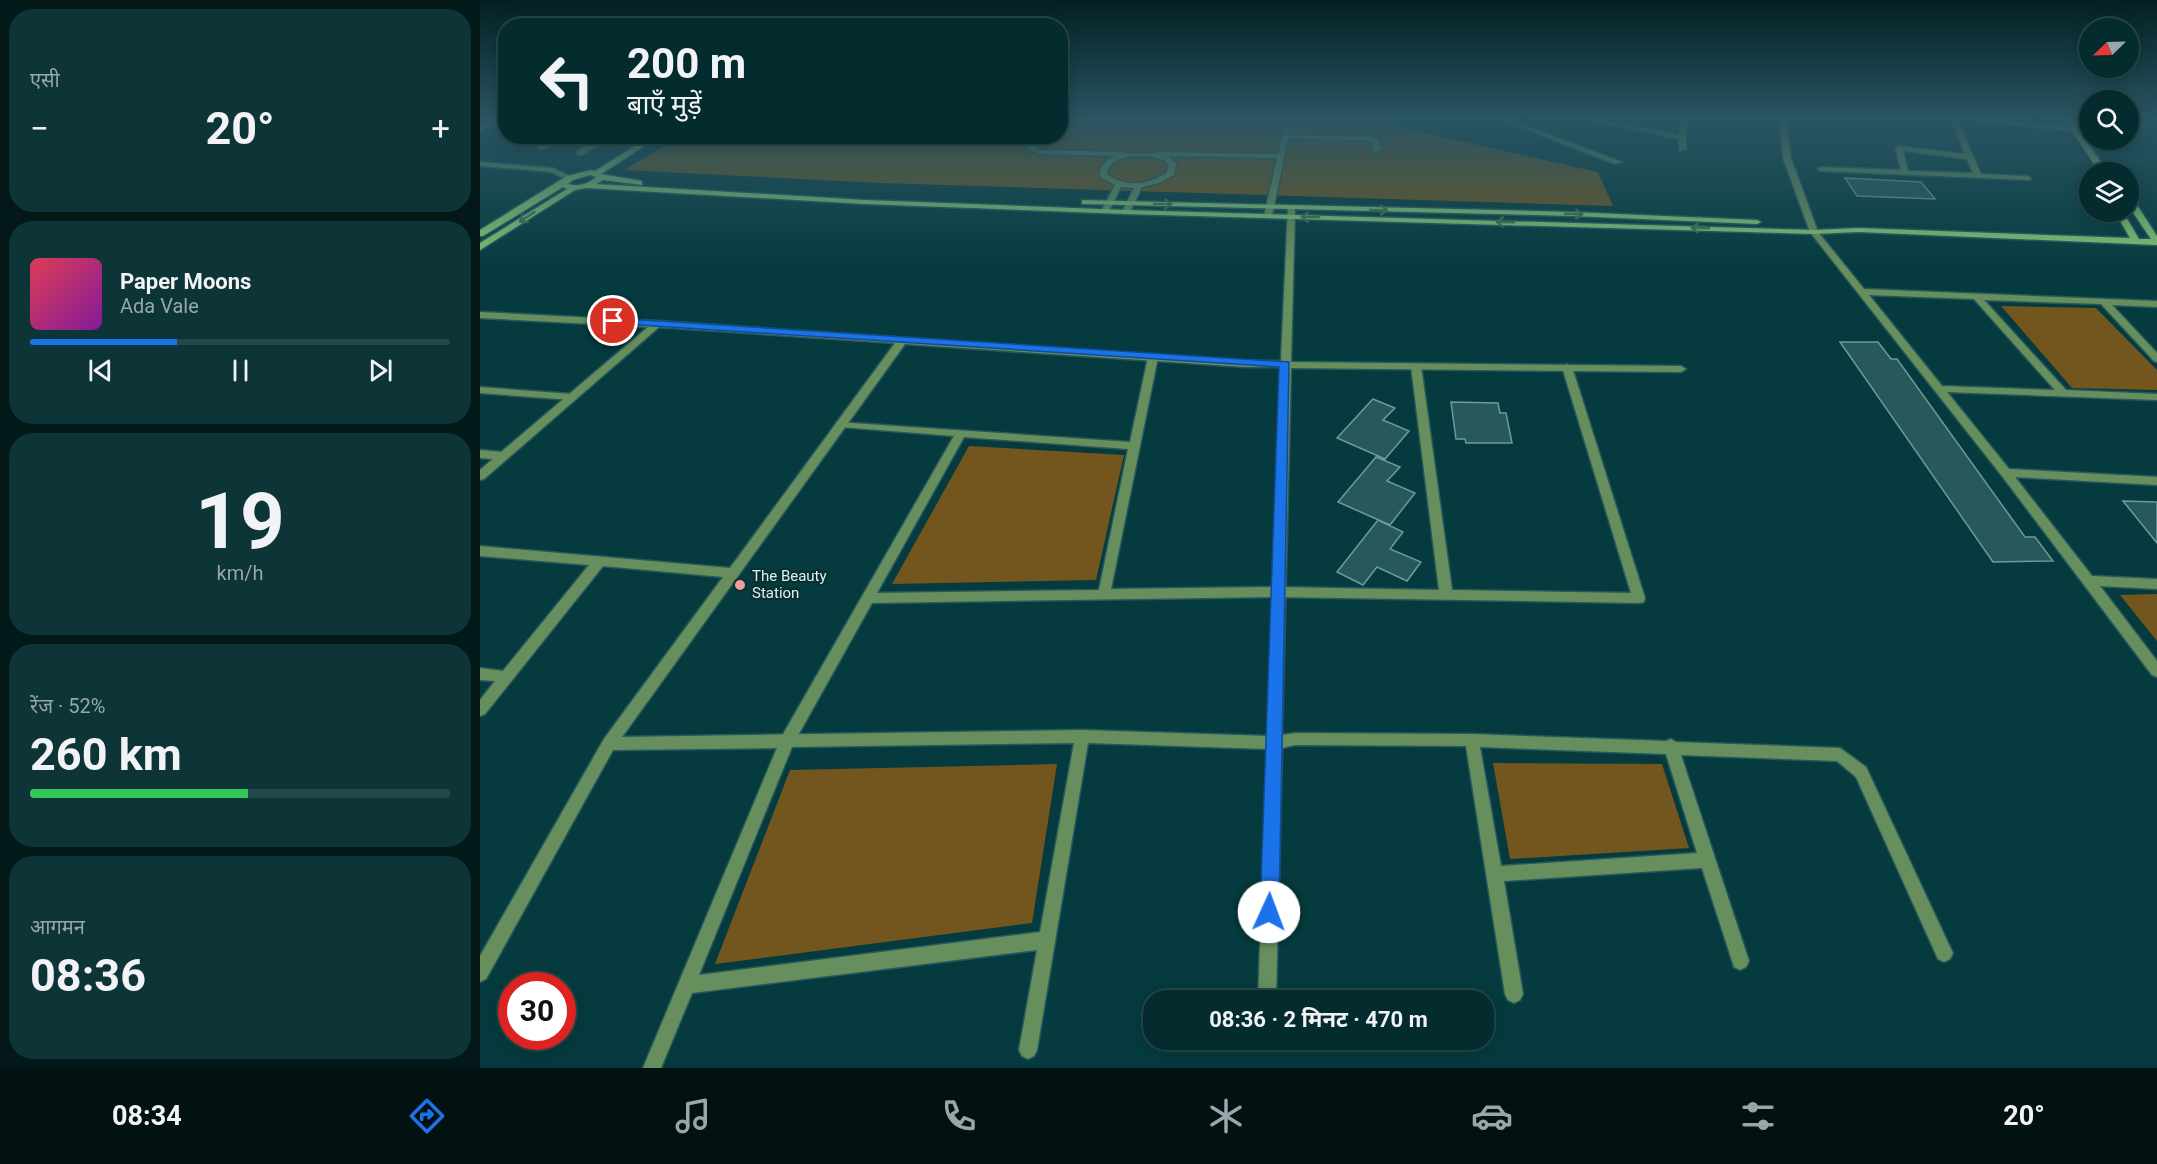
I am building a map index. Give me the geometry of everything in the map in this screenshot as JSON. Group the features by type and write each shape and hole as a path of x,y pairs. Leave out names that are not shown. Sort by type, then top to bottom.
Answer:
{"main road":[{"path":"480,234 566,181 592,169"},
{"path":"585,186 608,169"},
{"path":"585,173 667,185 1128,208 2156,238"},
{"path":"566,181 573,188"},
{"path":"480,247 573,188 585,186 865,202 1107,207"},
{"path":"2139,214 2156,238"},
{"path":"2125,222 2134,237"}],"street":[{"path":"540,169 554,170 566,181"},
{"path":"1104,169 1107,179 1119,184 1139,185 1166,178 1172,169"},
{"path":"1269,212 1277,169"},
{"path":"1791,169 1813,228 2006,473 2157,672"},
{"path":"1821,169 2027,178"},
{"path":"1904,169 1905,173"},
{"path":"1975,169 1978,176"},
{"path":"1107,207 1119,184"},
{"path":"1128,208 1139,185"},
{"path":"1267,990 1290,212"},
{"path":"1863,292 2157,304"},
{"path":"1977,297 2064,394"},
{"path":"2103,302 2157,359"},
{"path":"480,315 1285,364 1681,369"},
{"path":"480,476 657,324"},
{"path":"480,974 609,744 902,341"},
{"path":"1104,594 1153,357"},
{"path":"1416,366 1446,594"},
{"path":"868,598 1278,592 1639,598 1567,367"},
{"path":"1939,389 2157,397"},
{"path":"480,390 572,397"},
{"path":"841,424 1135,446"},
{"path":"652,1068 788,741 962,433"},
{"path":"480,454 503,456"},
{"path":"2006,473 2157,481"},
{"path":"480,551 733,573"},
{"path":"480,710 599,562"},
{"path":"2088,580 2157,584"},
{"path":"480,674 506,677"},
{"path":"609,744 1082,736 1274,742 1295,739 1472,740 1671,746 1840,755 1861,772 1944,953"},
{"path":"1028,1050 1082,736"},
{"path":"1472,740 1514,994"},
{"path":"1671,746 1740,962"},
{"path":"1495,874 1708,860"},
{"path":"686,986 1047,940"}],"shaded area":[{"path":"1584,169 1598,172 1613,206 880,183 624,170"},
{"path":"2001,306 2096,308 2157,370 2157,390 2072,388"},
{"path":"969,446 1124,455 1096,580 892,584"},
{"path":"2157,594 2157,641 2120,595"},
{"path":"1493,763 1662,764 1689,848 1510,859"},
{"path":"1057,764 1032,923 715,964 790,770"}],"building":[{"path":"1845,178 1921,182 1935,199 1857,196"},
{"path":"1840,342 1878,342 1891,359 1897,359 2025,537 2035,537 2053,561 1993,562"},
{"path":"1373,399 1395,408 1383,420 1409,431 1385,459 1337,438"},
{"path":"1451,402 1498,403 1500,413 1506,413 1512,443 1466,443 1465,439 1456,439"},
{"path":"1376,457 1400,467 1387,481 1415,493 1390,525 1338,502"},
{"path":"2123,501 2157,502 2157,543"},
{"path":"1378,520 1403,532 1390,549 1421,562 1407,581 1377,567 1363,585 1337,572"}],"place":[{"name":"The Beauty Station","path":"740,585"}],"route":[{"path":"613,321 1246,364 1285,364 1269,912"}]}
